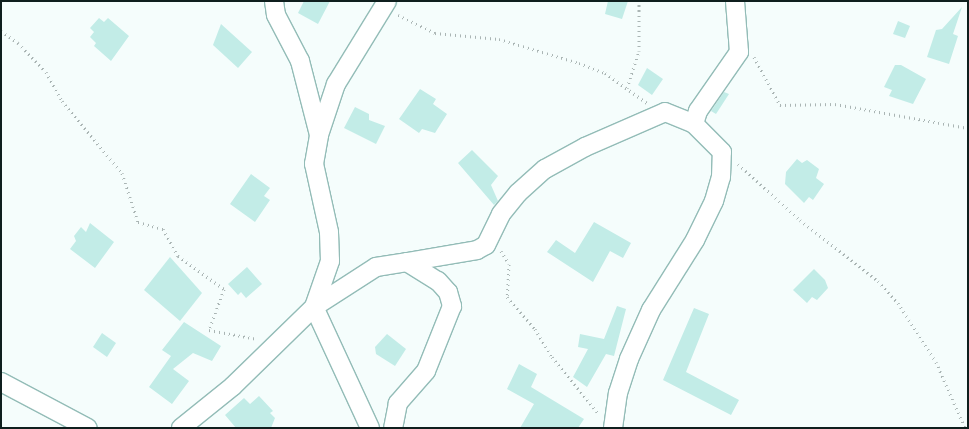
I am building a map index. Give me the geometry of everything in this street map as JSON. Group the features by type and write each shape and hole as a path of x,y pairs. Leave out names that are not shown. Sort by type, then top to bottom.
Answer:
{"street":[{"path":"274,1 276,16 300,61 319,135"},
{"path":"694,124 698,110 736,58 740,34 735,1"},
{"path":"370,428 314,307 330,261 329,232 314,164 319,135 336,84 385,4"},
{"path":"181,428 212,404 314,307 376,267 476,250 486,245 501,214 518,193 545,169 585,147 665,112 694,124 722,152 721,178 714,201 676,274 651,310 629,359 608,424"},
{"path":"393,428 398,403 426,371 452,306 448,292 438,281 407,262"},
{"path":"1,382 88,428"}],"path":[{"path":"627,88 636,68 639,1"},
{"path":"385,4 424,29 499,39 549,52 604,73 665,112"},
{"path":"1,31 18,42 46,72 62,101 122,173 138,222 163,229 178,256 224,288 209,330 277,343"},
{"path":"740,34 751,47 776,101 780,104 835,104 968,128"},
{"path":"722,152 878,281 898,303 940,370 966,428"},
{"path":"491,233 509,264 507,298 535,329 552,357 608,424"}],"building":[{"path":"304,1 330,1 318,24 298,13"},
{"path":"608,1 628,1 622,19 605,14"},
{"path":"962,7 953,34 958,36 949,64 927,57 936,30 942,29"},
{"path":"99,18 104,22 108,18 129,36 111,61 94,46 96,43 90,37 94,32 90,28"},
{"path":"898,21 910,26 905,38 893,34"},
{"path":"221,24 252,52 238,68 213,45"},
{"path":"895,65 901,65 926,79 913,104 889,96 892,90 884,87"},
{"path":"647,68 663,79 652,95 638,85"},
{"path":"420,89 436,99 433,104 447,114 435,133 422,129 419,133 399,119"},
{"path":"724,92 729,94 716,114 711,111"},
{"path":"355,107 369,114 369,120 385,126 376,144 344,128"},
{"path":"472,150 498,176 491,185 498,201 494,205 458,163"},
{"path":"797,159 802,163 807,160 819,169 816,178 824,184 813,200 809,197 804,203 785,184 786,172"},
{"path":"251,174 270,188 264,196 270,200 255,222 230,204"},
{"path":"594,222 631,243 623,258 610,251 593,282 547,252 556,240 575,253"},
{"path":"90,223 114,242 95,268 70,249 76,241 74,236 81,227 86,232"},
{"path":"170,257 202,293 180,321 144,290"},
{"path":"247,267 262,284 246,298 241,292 238,295 228,284"},
{"path":"814,269 825,280 828,288 817,300 812,297 807,303 793,290"},
{"path":"617,306 626,309 614,356 606,354 587,387 573,377 588,349 578,347 580,334 604,339"},
{"path":"694,308 709,314 686,372 739,400 731,415 663,380"},
{"path":"184,322 221,346 212,361 193,353 173,369 189,381 172,404 149,387 171,356 162,350"},
{"path":"102,333 116,343 107,357 93,347"},
{"path":"387,334 406,349 395,366 376,354 375,347"},
{"path":"519,364 537,374 531,387 584,419 578,428 520,428 534,404 507,389"},
{"path":"259,396 273,411 270,413 275,418 271,428 236,428 225,415 244,398 250,404"}]}
